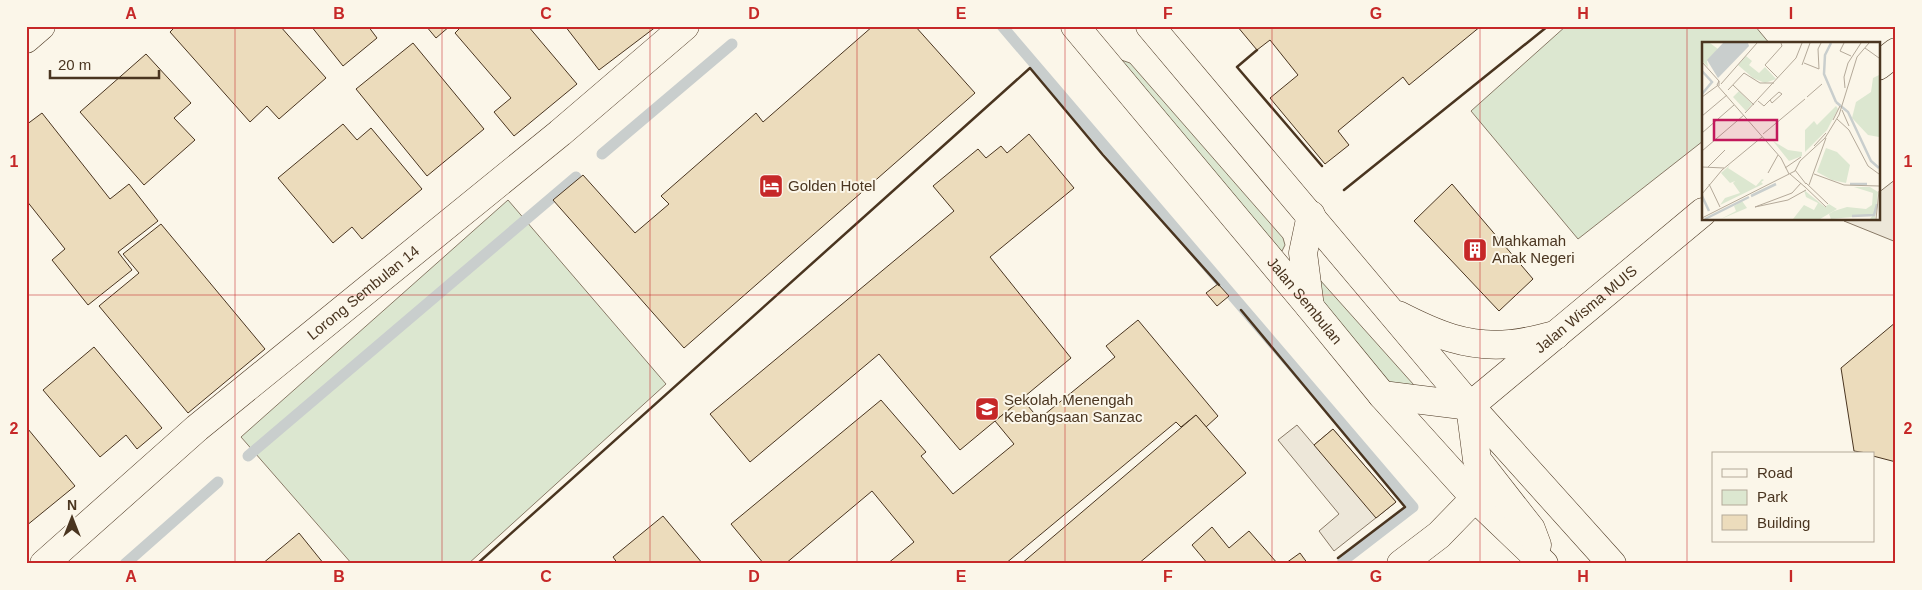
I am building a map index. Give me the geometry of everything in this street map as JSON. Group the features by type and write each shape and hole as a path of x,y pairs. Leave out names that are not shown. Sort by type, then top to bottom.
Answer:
{"main road":[{"path":"26,39 40,26"},
{"name":"Lorong Sembulan 14","path":"44,564 197,428 552,139 685,26"},
{"name":"Jalan Sembulan","path":"1075,26 1382,395 1475,498 1544,564"},
{"path":"1150,26 1470,406 1612,564"},
{"path":"1880,64 1896,52"},
{"name":"Jalan Wisma MUIS","path":"1470,406 1702,213"},
{"path":"1310,307 1303,253 1311,215"},
{"path":"1388,310 1423,328 1454,340 1481,345 1512,344 1556,335"},
{"path":"1382,395 1470,406"},
{"path":"1470,406 1477,460 1531,529 1544,564"},
{"path":"1401,564 1439,535 1475,498"}],"green space":[{"path":"1566,26 1755,26 1768,42 1702,42 1702,142 1578,239 1471,111"},
{"path":"1092,50 1130,63 1283,238 1285,245 1282,251 1276,254"},
{"path":"508,200 666,384 468,564 352,564 241,437"},
{"path":"1320,280 1422,394 1384,385 1320,311"}],"shaded area":[{"path":"1896,179 1896,242 1844,221 1880,220 1880,191"},
{"path":"1297,425 1314,445 1333,429 1396,502 1334,551 1319,531 1339,514 1278,440"}],"building":[{"path":"176,26 280,26 326,78 279,119 267,106 250,122 170,32"},
{"path":"311,26 368,26 377,38 343,66"},
{"path":"426,26 450,26 436,38"},
{"path":"462,26 528,26 577,84 514,136 494,112 511,98 455,33"},
{"path":"565,26 657,26 599,70"},
{"name":"Golden Hotel","path":"873,26 915,26 975,93 684,348 553,200 583,175 635,233 669,204 661,196 756,113 763,122"},
{"path":"1237,26 1481,26 1409,85 1403,77 1338,131 1349,145 1325,164 1270,98 1298,75 1270,40 1257,50"},
{"path":"413,43 484,129 427,176 356,89"},
{"path":"146,54 191,103 174,118 195,140 144,185 80,112"},
{"path":"42,113 110,199 129,184 158,221 118,252 132,270 88,305 52,260 65,249 26,200 26,125"},
{"path":"343,124 357,140 371,128 422,189 362,239 352,227 333,243 278,178"},
{"path":"1029,134 1074,188 990,257 1071,358 960,450 879,354 750,462 710,414 954,211 933,186 978,149 986,158 1001,146 1007,153"},
{"name":"Mahkamah Anak Negeri","path":"1452,184 1533,279 1499,311 1414,221"},
{"path":"161,224 265,349 188,413 99,306 139,273 123,254"},
{"path":"1218,284 1229,296 1217,306 1206,293"},
{"path":"1138,320 1218,416 1206,427 1196,415 1181,427 1176,422 1005,564 887,564 914,542 872,491 785,564 764,564 731,524 881,400 926,452 921,456 953,494 1014,444 995,421 1022,399 1039,419 1115,357 1106,346"},
{"path":"1896,322 1896,462 1874,456 1874,452 1854,451 1841,368"},
{"path":"94,347 162,428 137,449 126,435 100,457 43,390"},
{"path":"1196,415 1246,473 1138,564 1021,564"},
{"path":"28,429 75,486 26,526 26,430"},
{"path":"1333,429 1396,502 1376,518 1314,445"},
{"path":"663,516 703,564 618,564 613,557"},
{"path":"1212,527 1229,548 1249,531 1278,564 1208,564 1192,545"},
{"path":"299,533 324,564 262,564"},
{"path":"1300,553 1308,564 1286,563"}],"waterway":[{"path":"1002,26 1413,507 1343,561"},
{"path":"602,154 732,44"},
{"path":"248,456 576,177"},
{"path":"125,564 218,482"}],"wall":[{"path":"1344,190 1548,26"},
{"path":"1257,50 1237,67 1322,166"},
{"path":"477,564 1030,68 1103,155 1219,285"},
{"path":"1241,310 1405,507 1338,558"}],"place":[{"name":"Golden Hotel","path":"771,186"},
{"name":"Mahkamah Anak Negeri","path":"1475,250"},
{"name":"Sekolah Menengah Kebangsaan Sanzac","path":"987,409"}]}
